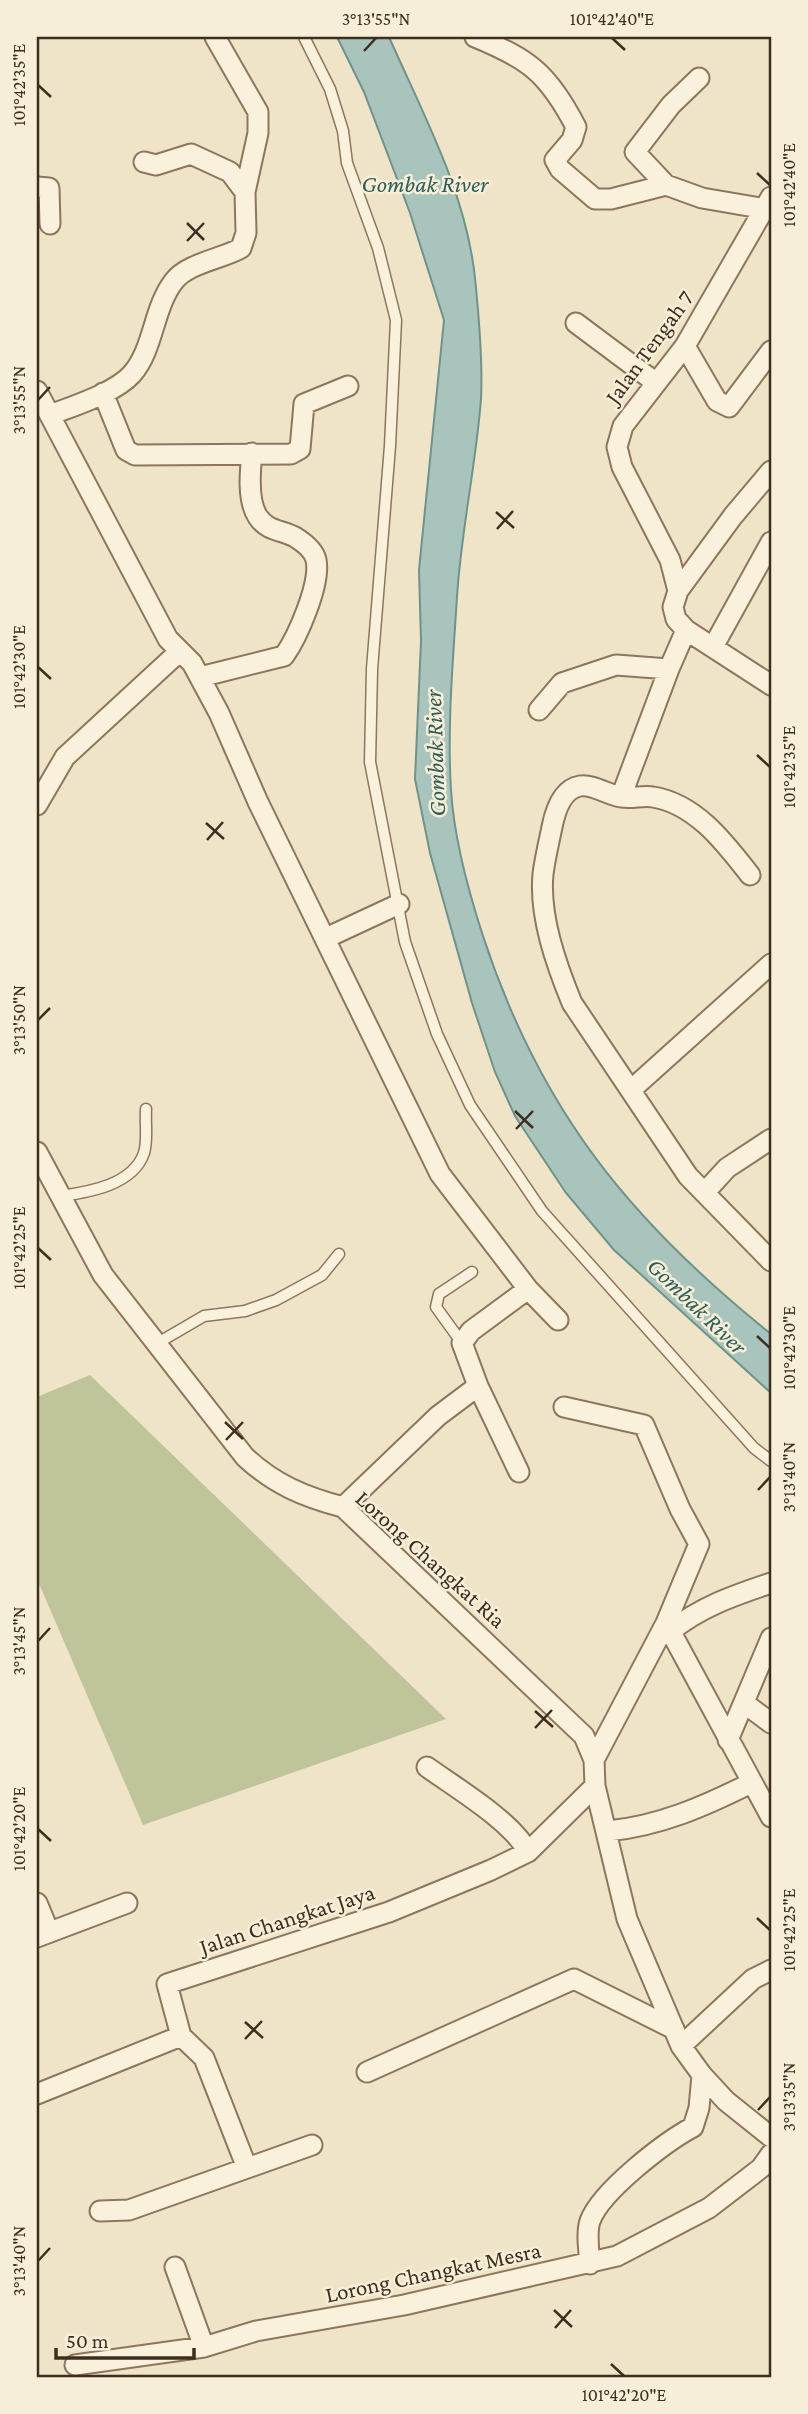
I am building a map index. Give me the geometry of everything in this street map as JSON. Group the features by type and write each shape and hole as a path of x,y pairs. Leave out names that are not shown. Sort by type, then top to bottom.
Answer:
{"street":[{"path":"50,415 103,393 131,375 143,353 158,310 175,280 190,270 241,248 246,233 246,192 258,133 258,112 215,37"},
{"path":"475,37 530,63 548,84 576,127 572,140 555,160 560,169 582,190 595,199 611,199 666,184"},
{"path":"699,78 671,105 635,152 666,184 702,198 768,203"},
{"path":"144,162 156,165 191,154 230,172 246,192"},
{"path":"37,187 49,188 50,224"},
{"name":"Jalan Tengah 7","path":"686,629 676,619 673,607 678,591 670,560 622,467 617,446 623,426 685,346 768,203"},
{"path":"576,323 655,382"},
{"path":"685,346 717,401 729,407 771,351"},
{"path":"103,393 125,450 135,455 291,454 300,449 304,404 348,386"},
{"path":"37,391 168,639 201,677 440,1174 528,1289 558,1320"},
{"path":"201,677 284,656 298,637 316,573 316,559 308,546 293,536 270,529 257,516 252,496 252,453"},
{"path":"678,591 733,516 771,471"},
{"path":"713,647 771,542"},
{"path":"621,797 686,629 771,685"},
{"path":"37,805 65,757 180,651"},
{"path":"539,710 562,683 616,665 669,669"},
{"path":"750,875 727,846 701,820 674,803 652,797 621,797 582,785 570,790 556,809 543,876 546,918 559,973 572,1003 606,1057 632,1088 662,1140 688,1176 771,1261"},
{"path":"326,938 399,904"},
{"path":"632,1088 771,964"},
{"path":"705,1192 727,1168 771,1139"},
{"name":"Lorong Changkat Ria","path":"37,1152 103,1275 223,1431 265,1476 305,1498 343,1507 576,1725 594,1760 595,1786 608,1831 627,1919 677,2037 702,2076 726,2101 771,2137"},
{"path":"519,1472 478,1386 463,1343 471,1331 528,1289"},
{"path":"343,1507 438,1416 478,1386"},
{"path":"564,1407 644,1425 699,1544 668,1627 594,1760"},
{"path":"668,1627 731,1596 771,1583"},
{"path":"668,1627 771,1817"},
{"path":"728,1740 771,1637"},
{"path":"744,1703 771,1723"},
{"path":"427,1767 493,1816 523,1842 528,1852"},
{"path":"608,1831 644,1827 706,1805 751,1783"},
{"name":"Jalan Changkat Jaya","path":"181,2036 167,1983 389,1912 528,1852 595,1786"},
{"path":"37,1903 43,1935 127,1903"},
{"path":"677,2037 753,1979 771,1970"},
{"name":"Lorong Changkat Ria","path":"367,2072 574,1979 677,2037"},
{"path":"37,2094 181,2036 204,2058 247,2168"},
{"path":"590,2264 589,2223 599,2204 611,2189 666,2142 693,2127 699,2108 702,2076"},
{"path":"100,2211 129,2210 312,2145"},
{"name":"Lorong Changkat Mesra","path":"75,2365 204,2347 256,2331 404,2305 617,2256 709,2208 761,2168 771,2154"},
{"path":"175,2267 204,2347"}],"lane":[{"path":"304,37 330,89 343,131 347,163 378,248 396,320 390,446 372,669 370,762 405,942 428,1008 470,1105 542,1211 754,1448 771,1461"},
{"path":"60,1196 96,1191 115,1182 138,1164 145,1151 146,1109"},
{"path":"156,1344 204,1316 245,1311 276,1300 322,1275 340,1254"},
{"path":"463,1343 436,1307 439,1294 472,1272"}],"green space":[{"path":"90,1375 446,1719 143,1825 37,1579 37,1397"}],"water":[{"name":"Gombak River","path":"337,37 389,37 453,184 470,246 479,323 481,399 459,572 451,694 450,766 458,846 483,936 506,998 532,1056 562,1109 596,1158 633,1204 675,1249 720,1292 771,1334 771,1393 614,1250 566,1193 515,1116 495,1072 472,1003 430,853 415,779 421,641 419,570 444,320 410,213 364,92"}]}
